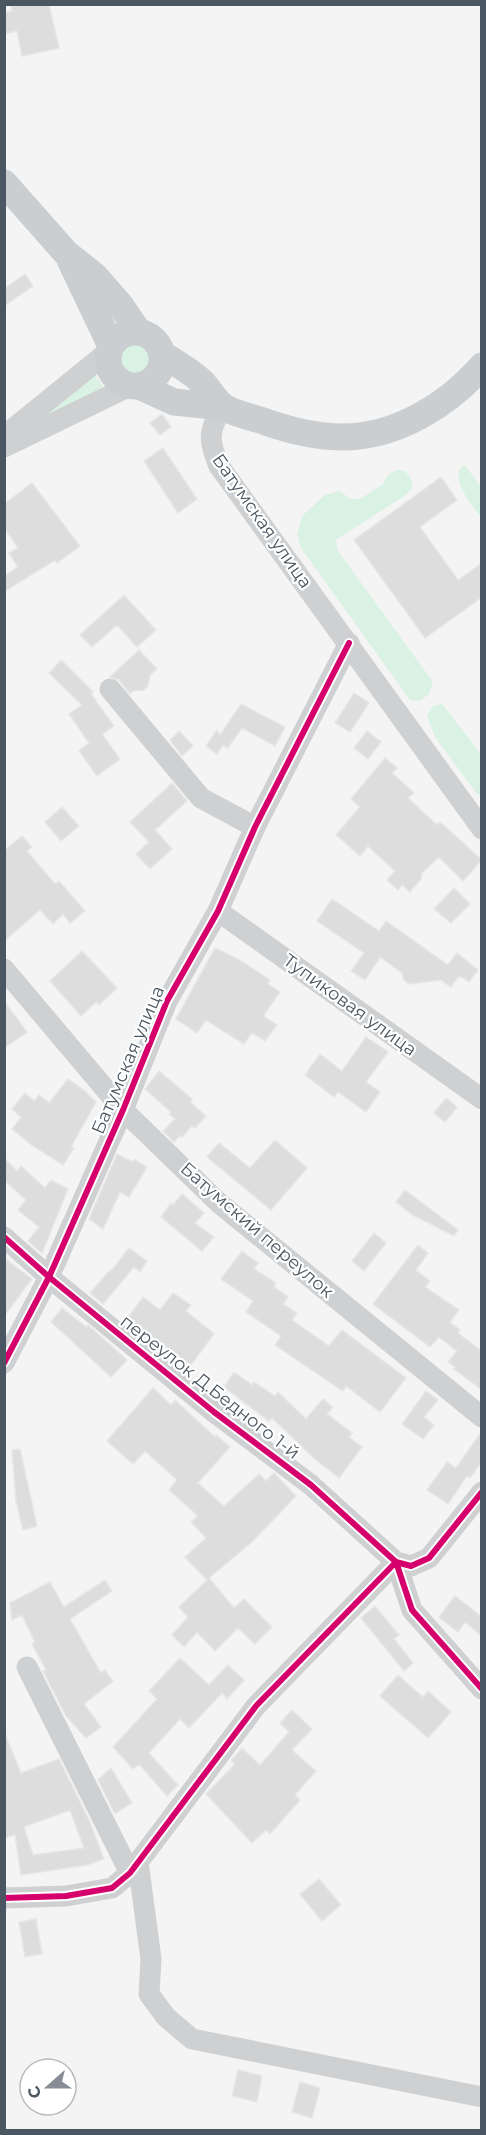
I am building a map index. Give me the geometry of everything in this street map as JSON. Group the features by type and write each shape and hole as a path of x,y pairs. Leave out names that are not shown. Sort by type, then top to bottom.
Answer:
{"main road":[{"path":"4,183 66,253 95,276 121,306 138,331"},
{"path":"66,253 110,348"},
{"path":"224,407 201,382 162,354 154,339 147,333 138,331 122,334 110,348 108,358 111,373 122,383 174,402 224,407 282,427 315,435 342,437 367,435 396,426 422,414 455,392 482,366"},
{"path":"135,386 148,384 160,371 162,354"}],"street":[{"path":"4,436 110,348"},
{"path":"4,447 135,386"},
{"name":"Батумская улица","path":"224,407 214,422 210,436 212,450 219,466 482,830"},
{"name":"Батумская улица","path":"4,1363 49,1276 123,1110 167,1001 218,911 255,827 349,643"},
{"path":"110,689 201,798 255,827"},
{"name":"Тупиковая улица","path":"218,911 482,1100"},
{"name":"Батумский переулок","path":"4,969 123,1110 219,1203 482,1417"},
{"name":"переулок Д.Бедного 1-й","path":"4,1237 214,1412 311,1485 396,1562"},
{"path":"396,1562 411,1566 429,1558 482,1492"},
{"path":"396,1562 412,1610 482,1689"},
{"path":"4,1898 66,1896 112,1888 134,1867 256,1706 396,1562"},
{"path":"27,1666 134,1867 151,1959 149,1994 166,2017 192,2039 482,2097"}],"green space":[{"path":"137,342 150,347 155,360 150,373 137,378 124,373 119,360 124,347"},
{"path":"94,373 103,387 43,420 39,415"},
{"path":"465,465 481,487 481,517 465,495 460,483 459,470"},
{"path":"397,470 405,471 410,477 413,486 407,494 336,540 338,551 433,682 429,694 420,701 410,700 301,548 297,534 302,516 325,495 339,491 351,499 360,499 383,484 388,475"},
{"path":"442,704 481,754 481,795 477,794 435,737 427,716 433,706"}],"building":[{"path":"11,4 49,4 59,48 22,56 17,31 4,34 4,13 12,11"},
{"path":"25,274 33,286 4,306 4,289"},
{"path":"162,414 171,427 160,435 150,423"},
{"path":"163,448 197,499 178,513 144,461"},
{"path":"441,477 457,500 420,527 458,580 482,563 482,597 425,638 354,540"},
{"path":"32,483 80,546 57,563 55,560 4,592 4,576 18,567 9,553 18,548 4,527 4,504"},
{"path":"124,595 156,630 137,647 117,625 92,647 80,635"},
{"path":"139,650 157,669 150,675 148,686 144,690 133,691 130,694 119,680 110,677"},
{"path":"61,660 93,692 91,694 114,726 102,734 120,759 97,776 79,751 89,743 69,714 82,705 49,673"},
{"path":"354,693 369,703 350,732 335,723"},
{"path":"241,704 285,727 275,746 242,728 228,748 223,745 217,754 206,746 217,730 220,735"},
{"path":"179,731 193,746 182,756 170,740"},
{"path":"367,731 381,742 368,759 354,748"},
{"path":"385,758 397,768 392,773 414,793 408,798 437,825 440,822 482,860 463,881 439,857 422,873 421,879 410,892 402,885 398,890 387,880 395,871 368,846 360,856 336,835 360,807 351,799"},
{"path":"172,783 187,801 155,830 172,849 150,869 136,854 149,842 130,822"},
{"path":"62,807 79,826 61,841 45,822"},
{"path":"22,836 32,847 27,851 55,884 59,881 85,911 70,923 63,914 53,924 40,910 4,941 4,851"},
{"path":"454,888 470,904 451,923 434,909"},
{"path":"332,899 379,931 386,921 448,965 457,953 478,970 469,982 458,977 451,987 441,980 409,984 404,980 402,973 380,957 365,980 351,971 364,953 317,921"},
{"path":"215,948 243,962 270,980 268,984 280,992 263,1016 277,1025 265,1041 252,1033 244,1044 206,1020 197,1033 176,1019"},
{"path":"82,951 117,988 99,1005 96,1002 81,1016 50,981"},
{"path":"4,1001 27,1032 4,1048"},
{"path":"366,1037 388,1052 366,1082 380,1092 366,1112 338,1092 334,1097 305,1075 320,1054 342,1071"},
{"path":"159,1071 192,1099 190,1102 206,1116 195,1128 192,1126 174,1142 163,1131 175,1119 169,1114 171,1112 145,1089"},
{"path":"68,1079 96,1102 71,1147 74,1148 63,1165 12,1129 21,1117 12,1109 25,1093 34,1101 39,1095 49,1103"},
{"path":"446,1098 457,1107 445,1122 434,1113"},
{"path":"275,1140 307,1168 271,1210 207,1157 219,1143 250,1168"},
{"path":"117,1154 133,1162 134,1159 147,1167 129,1197 120,1192 103,1229 89,1219"},
{"path":"4,1158 17,1171 21,1166 45,1188 51,1180 68,1189 42,1253 28,1241 39,1227 18,1210 26,1200 4,1180"},
{"path":"405,1190 458,1230 454,1236 413,1215 396,1202"},
{"path":"182,1194 204,1213 195,1223 214,1237 202,1251 161,1217 171,1203 173,1205"},
{"path":"374,1233 386,1243 364,1271 352,1261"},
{"path":"418,1245 428,1253 416,1270 430,1281 425,1287 459,1310 450,1322 460,1330 458,1333 482,1351 482,1390 448,1362 457,1351 439,1337 430,1347 373,1304"},
{"path":"129,1248 147,1261 140,1272 134,1267 103,1304 90,1293"},
{"path":"242,1251 258,1263 254,1269 276,1283 274,1287 288,1297 283,1304 297,1313 292,1320 329,1346 342,1330 406,1378 380,1412 346,1386 343,1391 275,1345 281,1336 246,1312 253,1301 221,1279"},
{"path":"4,1258 32,1279 4,1316"},
{"path":"173,1293 191,1305 186,1311 214,1334 191,1365 127,1319 143,1297 160,1310"},
{"path":"62,1308 86,1327 88,1325 127,1360 111,1377 51,1322"},
{"path":"234,1372 252,1385 254,1382 275,1396 278,1392 306,1419 323,1399 333,1407 327,1414 352,1433 349,1437 362,1447 339,1478 316,1460 272,1418 269,1421 224,1387"},
{"path":"153,1388 171,1405 175,1400 215,1437 216,1435 230,1447 198,1483 224,1506 259,1474 266,1481 274,1473 296,1496 253,1541 209,1578 234,1608 244,1599 272,1627 255,1644 238,1628 215,1651 197,1632 184,1647 172,1635 188,1617 179,1607 207,1580 185,1557 206,1538 191,1522 198,1516 169,1490 177,1480 145,1451 133,1464 107,1441"},
{"path":"426,1391 438,1400 424,1417 434,1425 423,1439 402,1424"},
{"path":"482,1431 482,1461 470,1478 467,1476 448,1504 427,1490 447,1462 456,1468"},
{"path":"20,1449 37,1526 23,1530 16,1501 12,1450"},
{"path":"105,1580 112,1591 70,1619 101,1673 105,1670 113,1681 84,1704 101,1727 86,1738 66,1716 43,1671 46,1670 32,1644 35,1642 22,1615 12,1620 10,1603 50,1582 64,1607"},
{"path":"455,1596 482,1617 482,1636 465,1622 458,1632 439,1617"},
{"path":"375,1606 399,1635 394,1639 413,1663 404,1671 361,1618"},
{"path":"180,1658 209,1685 228,1665 244,1680 227,1699 222,1693 189,1728 180,1719 149,1753 178,1785 167,1796 139,1764 133,1769 113,1747 157,1699 149,1691"},
{"path":"398,1675 423,1697 428,1691 451,1712 428,1738 380,1696"},
{"path":"292,1710 312,1729 292,1750 316,1771 295,1795 300,1800 270,1834 266,1830 252,1843 206,1794 235,1764 231,1761 242,1748 260,1765 289,1732 280,1723"},
{"path":"4,1732 21,1773 59,1759 89,1820 104,1859 87,1865 21,1875 15,1835 4,1838","holes":["70,1810 84,1848 33,1855 24,1827"]},
{"path":"111,1768 132,1803 115,1814 98,1780"},
{"path":"319,1879 341,1905 322,1921 300,1894"},
{"path":"36,1919 42,1954 25,1957 19,1922"},
{"path":"238,2070 262,2076 257,2102 232,2096"},
{"path":"300,2082 320,2088 312,2118 292,2112"}],"cycle path":[{"path":"4,1363 49,1277 123,1110 167,1001 218,911 255,827 349,643"},
{"path":"4,1237 49,1277 214,1412 311,1485 396,1562 412,1610 482,1689"},
{"path":"4,1898 66,1896 112,1888 130,1873 256,1706 396,1562 411,1566 429,1558 482,1492"}]}
